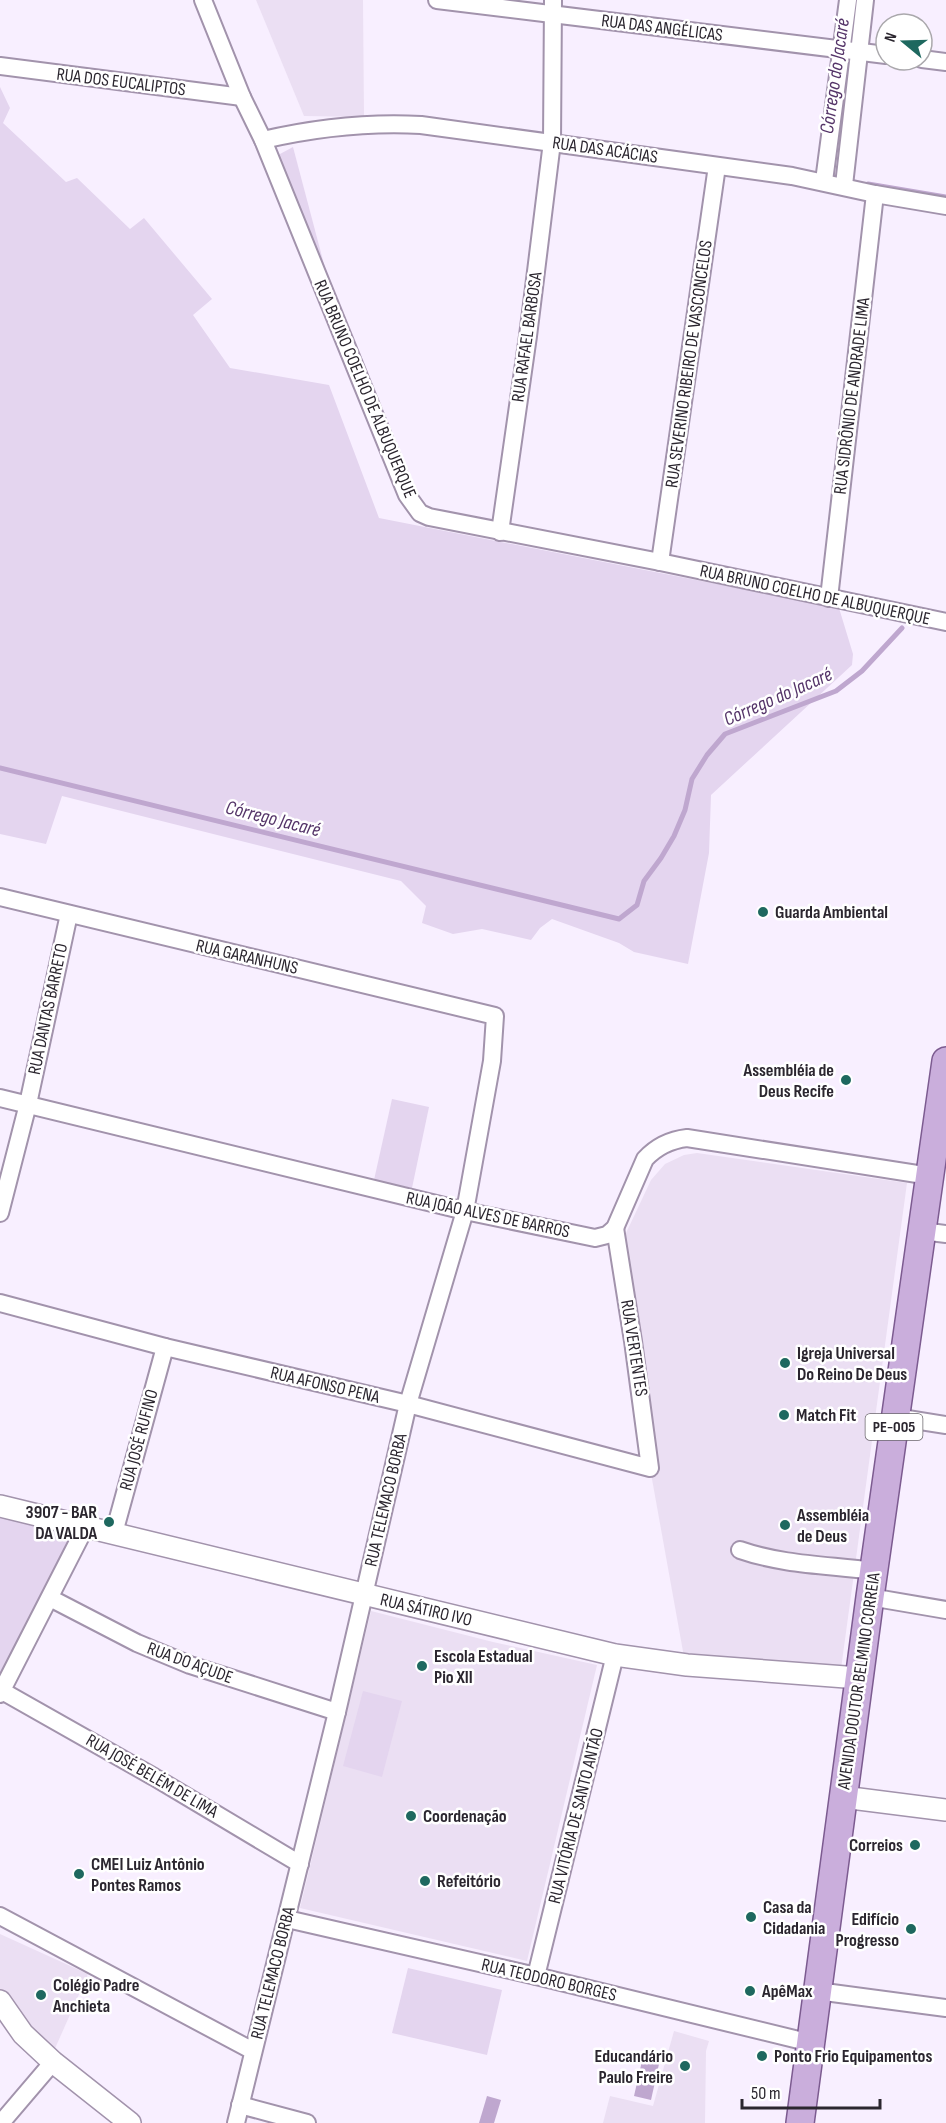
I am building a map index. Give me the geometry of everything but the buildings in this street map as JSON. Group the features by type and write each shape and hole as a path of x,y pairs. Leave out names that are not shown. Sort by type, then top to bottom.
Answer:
{"main road":[{"name":"AVENIDA DOUTOR BELMINO CORREIA","path":"800,2123 896,1417 934,1233 930,1176 946,1061"}],"street":[{"name":"RUA BRUNO COELHO DE ALBUQUERQUE","path":"203,0 412,504 420,513 429,517 500,532 660,562 946,622"},
{"name":"RUA DAS ANGÉLICAS","path":"437,0 553,8 874,53"},
{"path":"844,185 850,50 848,0"},
{"path":"824,181 850,50 865,0"},
{"name":"RUA RAFAEL BARBOSA","path":"500,532 528,336 552,142 553,8"},
{"name":"RUA DOS EUCALIPTOS","path":"0,66 242,97"},
{"name":"RUA DAS ACÁCIAS","path":"263,141 302,131 385,123 421,125 824,181 875,194 946,206"},
{"name":"RUA SEVERINO RIBEIRO DE VASCONCELOS","path":"660,562 717,166"},
{"name":"RUA SIDRÔNIO DE ANDRADE LIMA","path":"829,598 875,194"},
{"name":"RUA GARANHUNS","path":"0,897 495,1016"},
{"name":"RUA DANTAS BARRETO","path":"0,1213 28,1104 69,914"},
{"name":"RUA TELEMACO BORBA","path":"236,2123 337,1712 408,1404 465,1211 492,1061 495,1016"},
{"name":"RUA JOÃO ALVES DE BARROS","path":"0,1098 465,1211 595,1238 607,1235 615,1228"},
{"path":"615,1228 645,1159 654,1150 675,1139 687,1138 930,1176"},
{"name":"RUA VERTENTES","path":"615,1228 650,1467"},
{"name":"RUA AFONSO PENA","path":"0,1304 165,1347 408,1404 650,1467"},
{"name":"RUA JOSÉ RUFINO","path":"114,1533 165,1347"},
{"path":"896,1417 946,1425"},
{"name":"RUA SÁTIRO IVO","path":"0,1506 615,1655 687,1665 859,1678"},
{"path":"1,1692 86,1526"},
{"path":"740,1551 804,1565 872,1584 946,1610"},
{"name":"RUA DO AÇUDE","path":"50,1598 137,1644 190,1665 337,1712"},
{"name":"RUA VITÓRIA DE SANTO ANTÃO","path":"536,1976 615,1655"},
{"name":"RUA JOSÉ BELÉM DE LIMA","path":"1,1692 154,1777 300,1864"},
{"path":"843,1797 946,1810"},
{"path":"0,1916 253,2051"},
{"name":"RUA TEODORO BORGES","path":"287,1919 536,1976 811,2043"},
{"path":"818,1991 946,2008"},
{"path":"0,2001 23,2034 53,2062 130,2123"},
{"path":"1,2123 53,2062"},
{"path":"240,2105 307,2123"}],"shaded area":[{"path":"256,0 363,0 364,117 304,116"},
{"path":"0,87 10,108 3,123 66,182 77,178 130,229 144,218 212,299 193,315 230,368 329,385 379,518 839,608 853,654 852,665 711,795 709,853 688,964 634,952 619,943 552,919 540,928 531,940 482,929 453,934 422,923 426,906 401,881 62,796 46,844 0,834"},
{"path":"293,147 325,268 321,268 278,161 280,154"},
{"path":"392,1099 429,1107 412,1188 374,1180"},
{"path":"697,1153 907,1183 841,1669 684,1657 650,1468 618,1250 651,1180 665,1164 684,1155"},
{"path":"0,1512 74,1530 0,1679"},
{"path":"371,1611 597,1665 527,1961 300,1908"},
{"path":"363,1691 402,1701 382,1777 343,1766"},
{"name":"Colégio Padre Anchieta","path":"0,1934 88,1974 53,2053 5,2001 0,1989"},
{"path":"408,1968 502,1990 487,2055 392,2033"},
{"name":"Educandário Paulo Freire","path":"674,2031 709,2041 706,2051 705,2123 603,2123 610,2096 653,2106"},
{"path":"642,2061 659,2064 651,2100 634,2096"},
{"path":"487,2096 501,2100 494,2123 479,2123"}],"waterway":[{"name":"Córrego do Jacaré","path":"868,184 946,197"},
{"name":"Córrego Jacaré","path":"0,768 619,919 637,905 644,881 674,836 685,810 692,779 707,755 725,734 836,691 862,671 902,628"}],"place":[{"name":"Guarda Ambiental","path":"763,912"},
{"name":"Assembléia de Deus Recife","path":"846,1080"},
{"name":"Igreja Universal Do Reino De Deus","path":"785,1363"},
{"name":"Match Fit","path":"784,1415"},
{"name":"3907 - BAR DA VALDA","path":"109,1522"},
{"name":"Assembléia de Deus","path":"785,1525"},
{"name":"Escola Estadual Pio XII","path":"422,1666"},
{"name":"Coordenação","path":"411,1816"},
{"name":"Correios","path":"915,1845"},
{"name":"CMEI Luiz Antônio Pontes Ramos","path":"79,1874"},
{"name":"Refeitório","path":"425,1881"},
{"name":"Casa da Cidadania","path":"751,1917"},
{"name":"Edifício Progresso","path":"911,1929"},
{"name":"ApêMax","path":"750,1991"},
{"name":"Colégio Padre Anchieta","path":"41,1995"},
{"name":"Ponto Frio Equipamentos","path":"762,2056"},
{"name":"Educandário Paulo Freire","path":"685,2066"}]}
